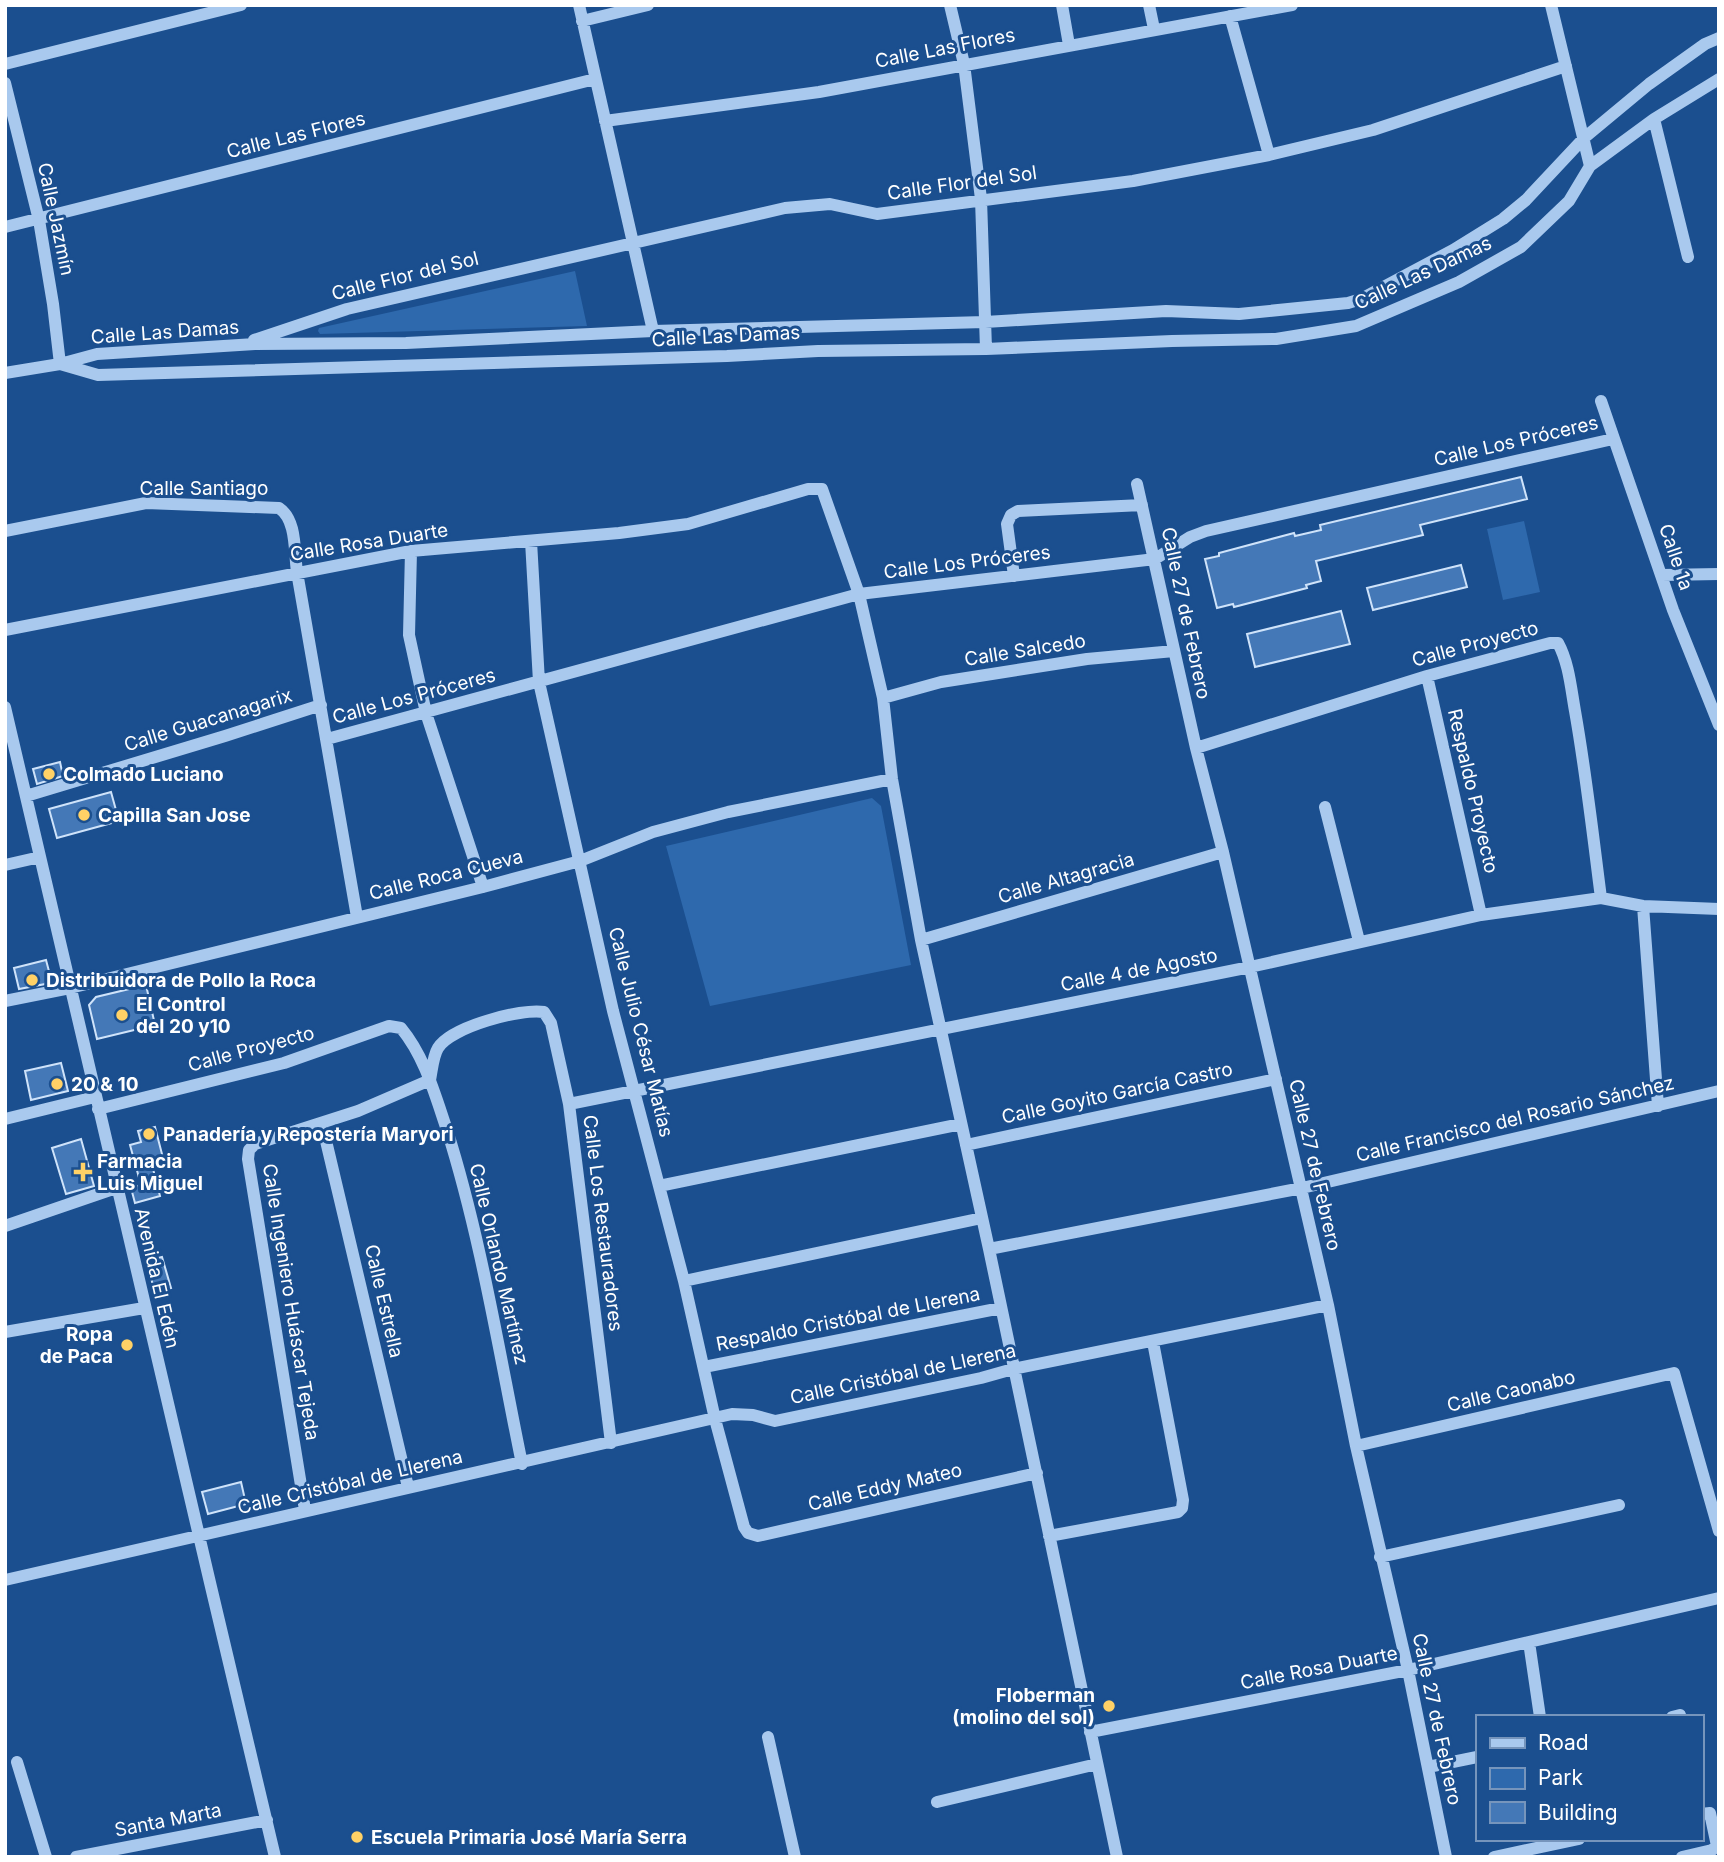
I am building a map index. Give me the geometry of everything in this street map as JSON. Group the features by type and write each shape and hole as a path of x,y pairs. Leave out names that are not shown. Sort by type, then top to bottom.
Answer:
{"street":[{"path":"5,64 241,5"},
{"path":"579,5 653,331"},
{"path":"582,21 648,5"},
{"path":"950,5 964,64 981,200 986,349"},
{"path":"1062,5 1069,45"},
{"path":"1149,5 1154,29"},
{"name":"Calle Las Flores","path":"605,121 819,92 1292,5"},
{"path":"1550,5 1590,166"},
{"path":"1230,16 1269,155"},
{"name":"Calle Las Damas","path":"60,364 97,354 240,345 406,343 653,331 985,322 1166,311 1239,314 1348,303 1361,299 1441,256 1503,219 1526,200 1584,138 1649,84 1706,44 1719,38"},
{"name":"Calle Flor del Sol","path":"240,345 347,309 785,208 830,204 877,214 1133,181 1269,155 1373,130 1566,66"},
{"name":"Calle Las Flores","path":"5,227 595,79"},
{"name":"Calle Las Damas","path":"60,364 98,375 818,351 986,349 1276,339 1356,326 1459,282 1521,247 1569,201 1590,166 1654,120 1719,79"},
{"name":"Calle Jazmín","path":"5,83 38,220 53,304 60,364"},
{"path":"1654,120 1688,257"},
{"path":"1348,303 1356,326"},
{"path":"818,326 818,351"},
{"path":"5,373 60,364"},
{"name":"Calle 1a","path":"1601,401 1673,610 1719,724"},
{"name":"Calle Los Próceres","path":"327,739 859,594 1155,559 1190,537 1206,531 1613,439"},
{"name":"Calle 27 de Febrero","path":"1137,484 1196,748 1302,1188 1380,1557 1408,1670 1446,1857"},
{"name":"Calle Rosa Duarte","path":"5,630 411,551 688,524 808,489 822,489 859,594"},
{"name":"Calle Santiago","path":"5,531 146,503 279,508 288,514 357,917"},
{"path":"1014,576 1007,524 1011,515 1018,511 1142,505"},
{"name":"Calle Julio César Matías","path":"531,541 539,682 613,1011 684,1281 715,1419 744,1527"},
{"path":"411,551 409,635 426,713 483,887"},
{"path":"1662,575 1719,574"},
{"path":"859,594 883,698 892,779 921,940 1117,1857"},
{"name":"Calle Proyecto","path":"1196,748 1427,676 1558,643 1569,678 1584,763 1601,898"},
{"name":"Calle Salcedo","path":"883,698 941,681 1087,659 1174,651"},
{"name":"Respaldo Proyecto","path":"1427,676 1481,915"},
{"name":"Calle Guacanagarix","path":"26,796 321,705"},
{"name":"Avenida El Edén","path":"5,709 275,1857"},
{"name":"Calle Roca Cueva","path":"5,1000 70,988 483,887 580,861 653,832 727,812 892,779"},
{"path":"1325,807 1359,941"},
{"name":"Calle Altagracia","path":"921,940 1223,852"},
{"path":"5,865 40,857"},
{"name":"Calle 4 de Agosto","path":"569,1104 1250,967 1481,915 1601,898 1643,906 1719,909"},
{"path":"1643,906 1658,1106"},
{"name":"Calle Los Restauradores","path":"430,1080 436,1050 447,1037 458,1030 530,1010 544,1012 551,1023 569,1104 611,1443"},
{"name":"Calle Proyecto","path":"5,1119 97,1103 284,1063 389,1026 401,1028 408,1038"},
{"name":"Calle Orlando Martínez","path":"408,1038 430,1080 466,1189 522,1464"},
{"name":"Calle Goyito García Castro","path":"966,1145 1276,1079"},
{"name":"Calle Ingeniero Huáscar Tejeda","path":"305,1510 248,1159 250,1150 255,1144 358,1111 430,1080"},
{"name":"Calle Francisco del Rosario Sánchez","path":"989,1249 1302,1188 1719,1091"},
{"name":"Calle Estrella","path":"322,1124 408,1487"},
{"path":"659,1186 961,1124"},
{"path":"5,1226 116,1188"},
{"path":"684,1281 982,1218"},
{"name":"Calle Cristóbal de Llerena","path":"5,1580 732,1415 753,1415 775,1422 1013,1369 1328,1305"},
{"path":"5,1332 144,1308"},
{"name":"Respaldo Cristóbal de Llerena","path":"704,1367 1001,1308"},
{"path":"1049,1536 1178,1512 1182,1508 1183,1500 1153,1342"},
{"name":"Calle Caonabo","path":"1356,1446 1674,1373 1719,1531"},
{"name":"Calle Eddy Mateo","path":"744,1527 748,1533 758,1536 1037,1473"},
{"path":"1380,1557 1619,1506"},
{"name":"Calle Rosa Duarte","path":"1090,1732 1408,1670 1719,1598"},
{"path":"1529,1642 1540,1715"},
{"path":"768,1737 794,1857"},
{"path":"1428,1767 1476,1757"},
{"path":"18,1762 46,1857"},
{"path":"937,1802 1097,1764"},
{"path":"1682,1857 1712,1850 1717,1846 1710,1813 1703,1814"},
{"name":"Santa Marta","path":"76,1857 121,1853 267,1821"},
{"path":"1494,1857 1570,1841"}],"green space":[{"path":"575,271 587,326 320,334 318,331 319,328"},
{"path":"1524,521 1540,592 1503,600 1487,529"},
{"path":"872,798 881,806 911,965 710,1006 666,846"}],"building":[{"path":"1521,477 1527,499 1420,525 1423,535 1316,561 1321,581 1306,585 1307,588 1234,607 1233,604 1217,608 1205,559 1294,533 1295,536 1321,530 1320,525"},
{"path":"1461,565 1467,587 1373,610 1367,588"},
{"path":"1341,611 1350,644 1255,667 1247,634"},
{"name":"Colmado Luciano","path":"60,762 63,776 37,784 33,769"},
{"name":"Capilla San Jose","path":"111,792 119,821 57,838 49,809"},
{"name":"Distribuidora de Pollo la Roca","path":"46,960 50,975 45,984 19,989 14,968"},
{"name":"El Control del 20 y10","path":"146,985 155,1025 97,1039 89,1005 96,997"},
{"path":"61,1063 68,1091 31,1100 25,1071"},
{"path":"155,1127 163,1158 151,1161 160,1196 135,1203 131,1188 141,1185 130,1145 141,1142 138,1131"},
{"path":"81,1139 94,1186 66,1194 52,1148"},
{"path":"162,1257 171,1288 155,1292 146,1261"},
{"path":"241,1482 246,1504 208,1514 202,1492"}],"place":[{"name":"Colmado Luciano","path":"49,774"},
{"name":"Capilla San Jose","path":"84,815"},
{"name":"Distribuidora de Pollo la Roca","path":"32,980"},
{"name":"El Control del 20 y10","path":"122,1015"},
{"name":"20 & 10","path":"57,1084"},
{"name":"Panadería y Repostería Maryori","path":"149,1134"},
{"name":"Farmacia Luis Miguel","path":"83,1172"},
{"name":"Ropa de Paca","path":"127,1345"},
{"name":"Floberman (molino del sol)","path":"1109,1706"},
{"name":"Escuela Primaria José María Serra","path":"357,1837"}]}
